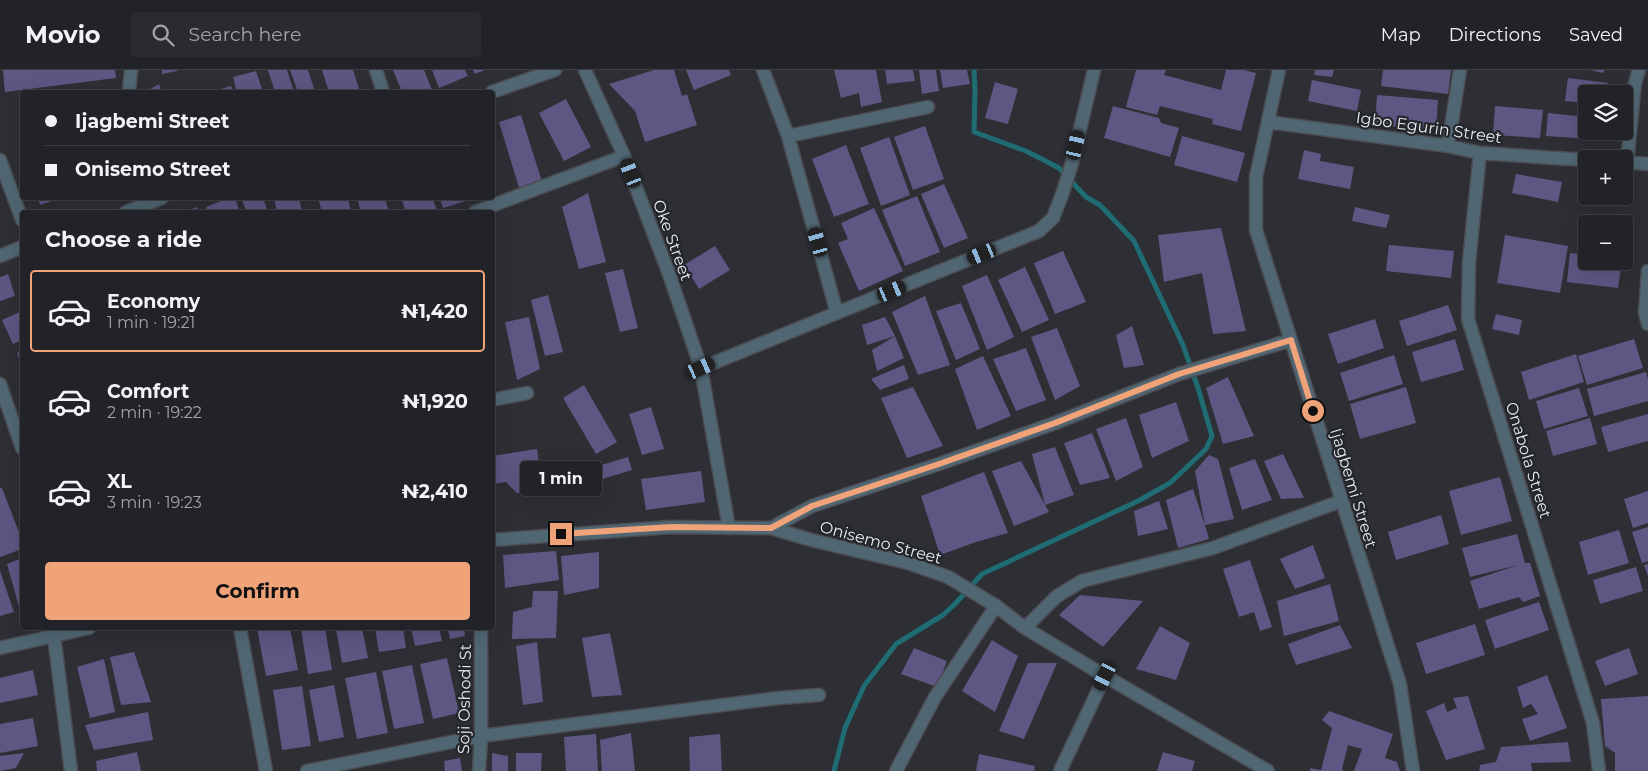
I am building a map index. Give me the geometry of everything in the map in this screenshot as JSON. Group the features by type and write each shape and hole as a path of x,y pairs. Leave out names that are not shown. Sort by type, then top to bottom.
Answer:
{"street":[{"path":"129,90 130,70"},
{"path":"376,70 382,90"},
{"path":"495,91 555,70"},
{"name":"Oke Street","path":"585,70 624,156 701,368 729,528"},
{"path":"763,70 788,136 838,313"},
{"path":"701,368 1039,231 1053,218 1072,163 1094,70"},
{"name":"Ijagbemi Street","path":"1279,70 1256,177 1256,230 1400,684 1413,771"},
{"path":"1448,146 1460,70"},
{"path":"1627,150 1638,70"},
{"path":"788,136 928,107"},
{"name":"Igbo Egurin Street","path":"1268,122 1448,146 1480,153 1578,159"},
{"name":"Onabola Street","path":"1480,153 1469,262 1468,318 1593,723 1599,771"},
{"path":"480,210 624,156"},
{"path":"0,160 20,215"},
{"path":"1633,163 1648,164"},
{"path":"133,208 156,200"},
{"path":"0,256 20,248"},
{"path":"1648,271 1645,313 1648,324"},
{"path":"771,528 812,506 1055,423 1179,374 1291,340"},
{"path":"0,384 20,442"},
{"path":"495,399 527,393"},
{"path":"1025,628 1057,596 1082,581 1213,548 1341,501"},
{"name":"Onisemo Street","path":"495,540 671,527 771,528 811,540 908,563 948,577 972,594 996,606 1025,628 1255,767 1268,771"},
{"path":"896,771 935,697 996,606"},
{"path":"0,648 78,630"},
{"path":"240,630 266,771"},
{"name":"Soji Oshodi St","path":"479,771 481,736 481,630"},
{"path":"54,636 72,771"},
{"path":"1060,771 1105,676"},
{"path":"307,771 481,736 778,698 819,695"}],"building":[{"path":"3,70 115,70 116,78 5,92"},
{"path":"162,70 177,70 177,71 162,74"},
{"path":"268,70 287,70 293,90 274,90"},
{"path":"290,70 308,70 314,90 297,90"},
{"path":"322,70 353,70 359,90 328,90"},
{"path":"393,70 424,70 432,90 401,90"},
{"path":"432,70 465,70 468,76 439,88"},
{"path":"473,70 485,70 475,74"},
{"path":"654,70 674,70 682,96 687,94 697,125 645,142 635,111 609,84"},
{"path":"686,70 729,70 731,75 694,90"},
{"path":"834,70 876,70 882,102 861,107 859,93 841,98"},
{"path":"885,70 913,70 915,81 887,84"},
{"path":"919,70 936,70 939,91 922,94"},
{"path":"940,70 967,70 970,84 943,88"},
{"path":"1136,70 1166,70 1164,75 1221,90 1226,70 1244,70 1256,73 1241,131 1212,124 1213,119 1160,106 1157,115 1126,107"},
{"path":"1315,70 1334,70 1332,77 1314,75"},
{"path":"1383,70 1451,70 1448,94 1381,86"},
{"path":"1591,70 1604,70 1603,73"},
{"path":"256,71 262,90 236,90 233,77"},
{"path":"1568,78 1608,83 1608,85 1578,85 1578,102 1565,101"},
{"path":"1312,80 1361,90 1357,111 1308,101"},
{"path":"995,82 1018,89 1008,124 985,118"},
{"path":"159,84 160,90 148,90"},
{"path":"231,86 233,90 218,90"},
{"path":"1377,95 1438,100 1436,130 1375,125"},
{"path":"566,99 591,147 564,161 539,113"},
{"path":"1113,106 1159,118 1161,123 1179,128 1170,157 1104,138"},
{"path":"1495,106 1543,110 1540,138 1493,135"},
{"path":"1548,113 1578,116 1578,138 1546,136"},
{"path":"521,115 543,185 520,191 499,122"},
{"path":"925,126 944,179 913,190 894,137"},
{"path":"1182,136 1245,153 1237,182 1174,165"},
{"path":"889,137 910,195 881,206 860,148"},
{"path":"846,145 869,204 834,217 812,159"},
{"path":"1304,150 1321,154 1320,161 1354,167 1350,189 1298,179"},
{"path":"1516,174 1562,182 1558,202 1512,193"},
{"path":"944,184 968,238 944,248 921,194"},
{"path":"588,193 606,262 579,269 562,207"},
{"path":"917,196 940,252 905,266 882,210"},
{"path":"39,200 55,200 40,205"},
{"path":"224,200 236,200 239,210 207,210 206,207"},
{"path":"242,200 264,200 267,210 246,210"},
{"path":"274,200 299,200 302,210 277,210"},
{"path":"319,200 348,200 351,210 321,210"},
{"path":"358,200 386,200 388,210 360,210"},
{"path":"402,200 433,200 437,210 405,210"},
{"path":"441,200 469,200 443,208"},
{"path":"1355,207 1390,215 1386,228 1352,221"},
{"path":"874,208 903,271 859,291 838,243 848,239 841,223"},
{"path":"1221,228 1246,331 1213,334 1202,273 1164,282 1158,235"},
{"path":"1505,235 1568,246 1560,293 1497,283"},
{"path":"1389,245 1454,251 1451,278 1386,271"},
{"path":"715,246 730,270 699,289 684,265"},
{"path":"1063,251 1086,302 1055,314 1034,263"},
{"path":"1570,253 1578,254 1578,270 1621,270 1618,288 1567,282"},
{"path":"1025,267 1049,320 1022,332 998,280"},
{"path":"623,269 638,328 620,332 605,273"},
{"path":"8,274 15,296 0,301 0,277"},
{"path":"987,275 1014,337 987,350 962,286"},
{"path":"548,295 563,352 545,356 531,300"},
{"path":"925,296 950,365 918,375 892,312"},
{"path":"961,303 980,349 956,360 936,311"},
{"path":"1448,305 1457,330 1407,346 1399,321"},
{"path":"20,312 20,341 13,344 2,320"},
{"path":"1496,314 1522,320 1519,335 1492,329"},
{"path":"529,317 540,369 517,380 505,322"},
{"path":"885,317 895,336 867,345 862,325"},
{"path":"1375,319 1384,348 1338,364 1328,334"},
{"path":"1132,326 1144,365 1124,368 1116,335"},
{"path":"1057,328 1080,386 1055,400 1031,337"},
{"path":"895,336 904,358 877,371 872,350"},
{"path":"1455,339 1464,370 1421,382 1412,352"},
{"path":"1634,339 1643,368 1587,385 1578,356"},
{"path":"1026,348 1046,400 1016,411 993,359"},
{"path":"1576,354 1584,382 1529,400 1521,372"},
{"path":"1394,355 1403,384 1349,401 1340,373"},
{"path":"983,356 1011,416 977,430 955,369"},
{"path":"904,365 909,379 880,390 871,379"},
{"path":"1646,372 1648,379 1648,401 1594,416 1587,389"},
{"path":"1228,377 1254,436 1223,444 1206,388"},
{"path":"584,385 617,442 596,454 563,398"},
{"path":"913,387 943,446 907,458 881,398"},
{"path":"1406,387 1416,423 1360,439 1350,404"},
{"path":"1579,388 1588,416 1544,429 1536,401"},
{"path":"1176,402 1189,441 1152,458 1139,415"},
{"path":"651,407 664,449 642,455 629,414"},
{"path":"1648,414 1648,441 1608,452 1601,427"},
{"path":"1126,418 1143,467 1116,481 1096,429"},
{"path":"1590,418 1597,444 1553,456 1546,431"},
{"path":"1092,433 1110,478 1080,485 1064,443"},
{"path":"1055,447 1074,495 1045,505 1032,454"},
{"path":"537,449 543,490 517,493 506,482 495,484 495,456"},
{"path":"1283,454 1304,498 1281,499 1264,461"},
{"path":"1209,455 1218,459 1234,519 1205,525 1195,471"},
{"path":"628,457 632,470 583,485 579,472"},
{"path":"1255,459 1272,500 1242,510 1229,468"},
{"path":"1021,461 1049,512 1014,526 992,471"},
{"path":"701,471 705,502 646,510 641,479"},
{"path":"984,472 1008,533 940,555 921,496"},
{"path":"1500,477 1512,521 1461,535 1449,491"},
{"path":"0,488 2,488 20,535 20,550 0,557"},
{"path":"1193,489 1209,539 1178,548 1166,500"},
{"path":"1648,491 1648,523 1633,528 1624,499"},
{"path":"1159,501 1168,529 1138,536 1134,511"},
{"path":"1441,515 1449,544 1396,560 1388,532"},
{"path":"1648,527 1648,561 1642,563 1632,532"},
{"path":"1619,530 1629,563 1588,575 1579,542"},
{"path":"1517,534 1525,563 1530,563 1540,596 1523,602 1519,597 1479,609 1470,581 1518,565 1470,577 1462,548"},
{"path":"1313,545 1325,578 1295,589 1280,559"},
{"path":"556,551 559,580 505,588 503,555"},
{"path":"599,552 599,588 564,595 561,556"},
{"path":"20,559 20,610 7,564"},
{"path":"1250,560 1272,627 1260,631 1254,612 1239,617 1223,569"},
{"path":"1648,564 1648,576 1644,565"},
{"path":"1636,567 1643,591 1600,604 1593,580"},
{"path":"0,571 14,612 0,616"},
{"path":"1330,584 1339,621 1284,636 1277,601"},
{"path":"533,591 558,591 556,638 512,639 513,612 532,607"},
{"path":"1080,595 1143,601 1103,647 1059,615"},
{"path":"1539,602 1549,630 1495,649 1485,620"},
{"path":"1475,624 1485,655 1426,674 1416,643"},
{"path":"1340,625 1352,648 1296,665 1288,644"},
{"path":"1160,626 1190,643 1176,680 1136,669"},
{"path":"257,630 290,630 298,670 266,676"},
{"path":"301,630 325,630 332,670 308,674"},
{"path":"336,630 362,630 368,658 342,663"},
{"path":"375,630 403,630 406,648 379,652"},
{"path":"411,630 439,630 442,641 415,646"},
{"path":"448,630 464,630 465,636 450,639"},
{"path":"610,633 622,695 592,697 582,638"},
{"path":"992,640 1018,656 995,712 962,691"},
{"path":"537,642 543,702 523,705 516,646"},
{"path":"914,648 947,661 937,687 901,674"},
{"path":"1629,648 1638,674 1605,686 1595,661"},
{"path":"134,652 151,702 121,705 110,657"},
{"path":"447,658 459,713 433,719 420,664"},
{"path":"104,659 115,712 90,718 77,667"},
{"path":"1028,663 1057,663 1024,739 999,731"},
{"path":"412,665 424,723 394,729 382,671"},
{"path":"33,670 38,695 0,703 0,678"},
{"path":"376,672 388,733 357,739 345,678"},
{"path":"1547,675 1567,728 1530,741 1522,719 1538,714 1531,704 1523,708 1517,687"},
{"path":"334,685 344,737 319,742 309,690"},
{"path":"302,686 311,746 282,750 273,690"},
{"path":"1468,696 1485,749 1446,760 1426,711 1444,703 1447,712 1457,708 1453,698"},
{"path":"1648,696 1648,771 1615,771 1615,753 1605,746 1601,699"},
{"path":"1329,711 1393,734 1385,758 1397,762 1400,771 1354,771 1362,749 1348,745 1342,769 1344,771 1310,771 1310,768 1321,770 1332,728 1322,720"},
{"path":"148,712 153,740 94,750 85,725"},
{"path":"33,718 38,746 0,753 0,724"},
{"path":"631,733 635,771 602,771 600,740"},
{"path":"596,734 598,771 566,771 564,737"},
{"path":"720,734 722,771 690,771 689,737"},
{"path":"1568,742 1571,762 1531,763 1532,771 1479,771 1480,765 1496,762 1501,747"},
{"path":"137,752 141,771 97,771 96,761"},
{"path":"1163,752 1195,761 1192,771 1157,771"},
{"path":"24,753 16,768 0,771 0,756"},
{"path":"492,753 508,756 508,771 492,771"},
{"path":"516,753 542,753 541,771 516,771"},
{"path":"979,754 1035,766 1034,771 976,771"},
{"path":"460,758 462,771 445,771 444,761"}],"waterway":[{"path":"834,771 845,728 864,686 896,644 943,615 982,574 1138,501 1170,483 1206,449 1212,436 1183,345 1134,241 1100,205 1086,197 1059,168 1026,151 974,132 974,70"}],"route":[{"path":"561,534 671,527 771,528 812,506 1055,423 1179,374 1291,340 1313,411"}]}
